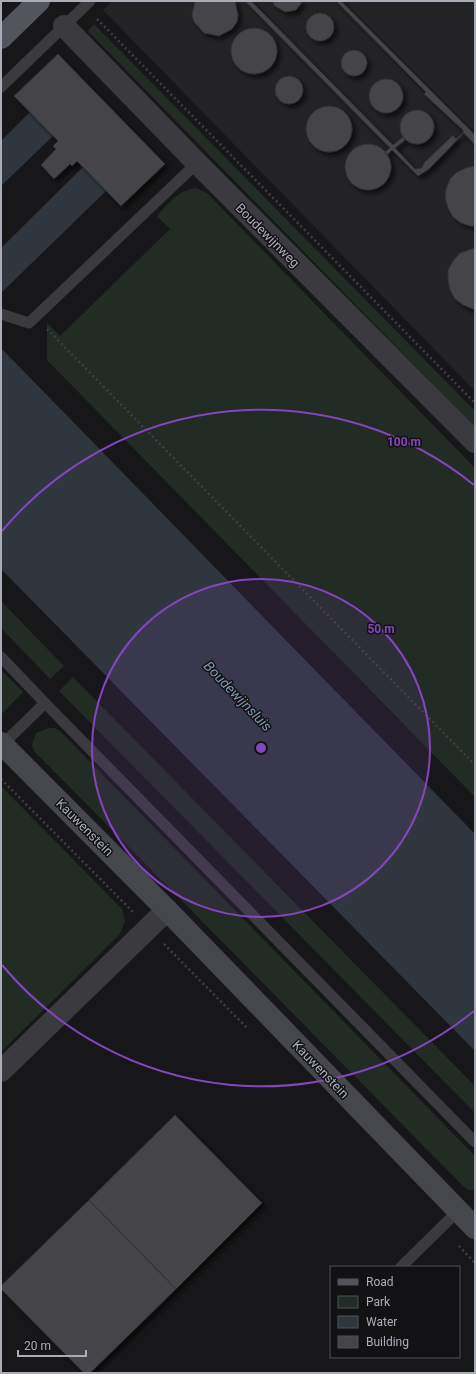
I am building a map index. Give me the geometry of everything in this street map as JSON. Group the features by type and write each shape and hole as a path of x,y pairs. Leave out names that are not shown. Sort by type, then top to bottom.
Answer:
{"main road":[{"path":"1,38 39,1"}],"street":[{"name":"Boudewijnweg","path":"64,26 197,164 475,442"},
{"name":"Kauwenstein","path":"2,745 167,910 475,1228"},
{"path":"1,1071 167,910"}],"lane":[{"path":"1,87 90,1"},
{"path":"1,314 29,323 197,164"},
{"path":"1,657 475,1142"},
{"path":"2,745 45,703"},
{"path":"403,1266 458,1211"}],"path":[{"path":"64,26 96,19 475,403"},
{"path":"35,317 475,765"},
{"path":"1,780 248,1029"},
{"path":"442,1227 475,1263"}],"shaded area":[{"path":"113,1 475,1 475,391 103,10"}],"green space":[{"path":"94,24 475,411 475,427 88,31"},
{"path":"196,188 207,193 475,468 475,797 47,360 47,323 60,336 170,229 157,216 166,206 184,191"},
{"path":"1,601 64,666 50,679 1,628"},
{"path":"1,670 23,692 1,715"},
{"path":"73,677 475,1086 475,1113 59,691"},
{"path":"48,728 55,728 61,732 475,1156 475,1190 469,1190 464,1187 35,752 32,745 36,733"},
{"path":"1,786 122,909 125,921 120,934 1,1052"}],"water":[{"path":"30,112 53,136 1,186 1,141"},
{"path":"83,167 106,191 1,293 1,248"},
{"name":"Boudewijnsluis","path":"1,348 475,834 475,1051 1,569"}],"building":[{"path":"195,1 235,1 238,15 237,22 232,29 219,36 204,33 194,22 192,15"},
{"path":"245,1 251,1 393,145 403,137 405,140 395,148 415,169 422,168 424,163 453,135 456,139 463,133 463,130 424,94 426,92 336,1 341,1 475,135 475,145 464,133 429,169 418,176 392,150 387,155 385,152 390,148"},
{"path":"272,1 303,1 296,10 285,12 275,6"},
{"path":"320,13 330,17 334,27 330,37 320,41 310,37 306,27 310,17"},
{"path":"249,28 259,28 267,32 273,38 277,46 277,56 273,64 267,70 259,74 249,74 241,70 235,64 231,56 231,46 235,38 241,32"},
{"path":"354,50 363,54 367,63 363,72 354,76 345,72 341,63 345,54"},
{"path":"58,54 165,164 121,206 77,161 72,166 70,164 54,179 41,165 56,149 53,146 58,141 14,96"},
{"path":"289,76 299,80 303,90 299,100 289,104 279,100 275,90 279,80"},
{"path":"383,79 389,79 393,80 400,86 403,96 402,103 396,110 389,113 383,113 379,112 372,106 369,99 369,93 370,89 376,82"},
{"path":"324,106 334,106 342,110 348,116 352,124 352,134 348,142 342,148 334,152 324,152 316,148 310,142 306,134 306,124 310,116 316,110"},
{"path":"420,110 427,112 432,117 434,127 432,137 427,142 414,144 407,142 402,137 400,124 402,117 407,112"},
{"path":"363,144 373,144 381,148 387,154 391,162 391,172 387,180 381,186 373,190 363,190 355,186 349,180 345,172 345,162 349,154 355,148"},
{"path":"475,166 475,226 470,226 461,223 453,217 445,198 446,189 450,179 457,172"},
{"path":"475,248 475,309 473,309 463,305 455,299 450,290 448,270 460,253"},
{"path":"175,1115 262,1203 176,1289 89,1200"},
{"path":"89,1200 176,1289 90,1373 84,1373 1,1289 1,1286"}]}
